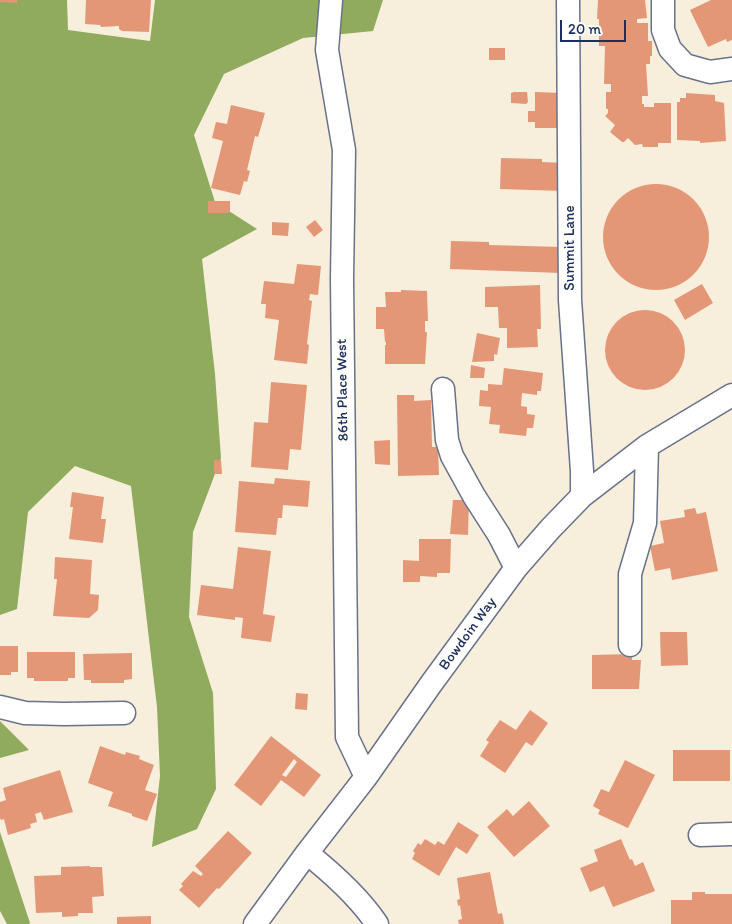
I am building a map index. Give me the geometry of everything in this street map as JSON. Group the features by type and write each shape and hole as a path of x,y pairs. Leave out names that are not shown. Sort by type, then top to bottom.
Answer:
{"street":[{"name":"86th Place West","path":"331,0 327,50 344,150 342,280 347,737 366,777"},
{"name":"Summit Lane","path":"568,0 570,300 582,471 582,496"},
{"path":"663,0 663,30 670,49 685,65 710,72 731,74"},
{"path":"443,389 447,440 452,456 474,496 499,535 516,568"},
{"name":"Bowdoin Way","path":"255,924 366,777 516,568 551,528 582,496 647,446 732,395"},
{"path":"630,645 630,574 645,522 647,446"},
{"path":"0,707 25,713 124,713"},
{"path":"700,835 732,834"},
{"path":"307,853 325,868 370,913 377,924"}],"green space":[{"path":"0,0 67,0 68,30 150,41 155,0 383,0 373,31 303,38 224,74 194,135 215,202 257,229 202,259 215,374 221,458 193,532 189,617 213,693 216,789 197,829 152,847 160,776 157,707 131,486 75,466 28,512 17,609 0,615"},
{"path":"0,721 29,750 0,758"},
{"path":"0,832 29,924 7,924 0,911"}],"building":[{"path":"0,0 17,0 17,3 0,2"},
{"path":"86,0 151,0 149,32 122,31 119,29 119,26 101,27 100,25 85,24"},
{"path":"598,0 645,0 647,18 637,19 637,23 648,23 648,41 652,41 652,56 650,56 650,64 646,64 648,96 642,96 642,104 644,104 644,107 654,107 654,103 671,103 671,143 658,143 658,147 643,147 642,144 635,145 628,138 622,142 610,132 615,125 605,116 608,113 608,109 606,109 606,92 611,92 611,84 604,84 605,46 599,46"},
{"path":"711,0 732,0 732,40 727,42 726,39 708,47 690,10"},
{"path":"489,48 505,48 505,60 489,60"},
{"path":"527,92 528,102 526,104 511,103 511,93"},
{"path":"535,92 562,93 561,128 535,128 535,122 528,122 528,111 535,111"},
{"path":"686,93 715,95 715,101 724,103 726,141 700,143 700,141 677,140 677,102 680,102 680,98 686,98"},
{"path":"231,105 265,113 258,137 255,136 247,170 250,171 247,182 244,181 240,195 211,188 223,141 212,138 216,122 227,124"},
{"path":"501,158 542,159 542,162 564,163 563,191 500,189"},
{"path":"656,184 676,188 693,200 705,217 709,237 705,257 693,274 676,286 656,290 636,286 619,274 607,257 603,237 607,217 619,200 636,188"},
{"path":"208,201 230,201 230,213 208,213"},
{"path":"315,220 323,230 314,237 306,227"},
{"path":"272,222 289,223 288,236 272,235"},
{"path":"451,241 489,242 489,245 562,247 561,273 450,269"},
{"path":"297,264 321,266 318,295 310,294 309,300 312,301 307,344 309,345 307,364 274,360 279,320 265,318 266,304 261,304 264,281 294,284"},
{"path":"702,284 713,303 685,320 674,300"},
{"path":"540,285 541,329 537,329 538,347 507,348 507,328 499,328 498,307 485,307 485,287"},
{"path":"401,290 427,291 428,321 425,321 425,332 427,332 425,364 385,364 386,342 384,329 376,329 376,307 386,307 385,292 401,292"},
{"path":"637,310 653,310 674,321 685,342 685,358 674,379 653,390 637,390 623,384 611,372 605,358 605,342 611,328 623,316"},
{"path":"477,333 500,338 497,355 494,354 494,361 472,362"},
{"path":"471,365 485,368 484,378 470,378"},
{"path":"504,368 543,373 541,391 537,391 537,395 522,393 521,406 527,407 527,414 535,415 533,428 527,428 526,436 499,433 500,425 489,424 491,407 479,406 480,390 488,391 488,384 502,385"},
{"path":"271,382 307,385 301,450 290,449 288,470 251,467 254,422 268,423"},
{"path":"397,395 414,395 414,401 431,400 432,447 438,447 439,475 398,476"},
{"path":"390,440 390,465 375,464 374,441"},
{"path":"214,460 221,460 222,474 214,474"},
{"path":"275,478 310,481 308,507 283,505 282,518 278,518 276,535 235,532 239,481 274,484"},
{"path":"72,492 104,497 101,519 106,519 103,543 69,539 73,507 70,507"},
{"path":"453,500 469,500 468,535 450,534"},
{"path":"695,508 697,514 706,512 718,571 672,580 670,568 655,571 650,546 664,543 660,521 685,517 684,510"},
{"path":"419,539 451,539 450,573 437,573 437,577 420,576 420,582 403,582 403,560 419,561"},
{"path":"238,547 271,551 263,614 275,616 271,642 241,638 243,618 235,617 235,620 197,615 201,585 233,589"},
{"path":"55,557 92,560 90,594 99,595 98,610 89,618 53,616 57,579 54,579"},
{"path":"660,632 687,632 688,665 661,666"},
{"path":"0,646 18,646 18,672 11,672 11,675 0,675"},
{"path":"27,652 75,652 75,678 68,678 68,681 34,681 34,678 27,678"},
{"path":"132,653 132,679 124,680 124,683 91,683 91,680 84,680 83,654"},
{"path":"632,654 632,660 641,660 639,689 592,689 592,655"},
{"path":"296,693 308,694 307,710 295,709"},
{"path":"530,710 548,723 532,746 526,742 505,773 480,756 489,742 486,740 500,720 516,730"},
{"path":"271,736 321,775 304,797 281,780 261,806 234,785","holes":["294,759 297,762 286,777 282,775"]},
{"path":"100,746 125,755 126,752 140,756 139,759 154,765 145,790 157,794 147,821 108,806 113,792 88,783"},
{"path":"673,750 730,750 730,781 673,781"},
{"path":"625,760 655,775 628,828 598,814 600,810 593,806 601,789 609,792"},
{"path":"60,770 73,812 44,820 41,812 35,814 37,822 30,824 31,828 8,835 4,819 1,820 0,818 0,802 6,800 3,788"},
{"path":"529,801 550,826 514,857 487,827 507,809 513,816"},
{"path":"458,822 479,835 467,854 456,847 439,876 412,859 415,853 413,851 418,843 421,845 425,839 435,845 438,841 444,845"},
{"path":"228,831 252,853 199,908 179,890 183,886 181,884 193,871 201,876 203,874 195,866"},
{"path":"621,839 630,860 632,859 635,866 643,862 655,891 613,907 604,886 590,892 580,868 598,861 594,850"},
{"path":"61,867 102,867 104,896 92,897 93,913 78,913 78,916 62,917 62,912 36,913 34,876 61,875"},
{"path":"490,872 498,914 502,913 504,924 459,924 458,920 462,919 460,905 458,906 457,900 460,899 457,878"},
{"path":"692,892 732,894 732,924 671,924 671,900 692,900"},
{"path":"151,916 151,924 117,924 117,917"}]}
